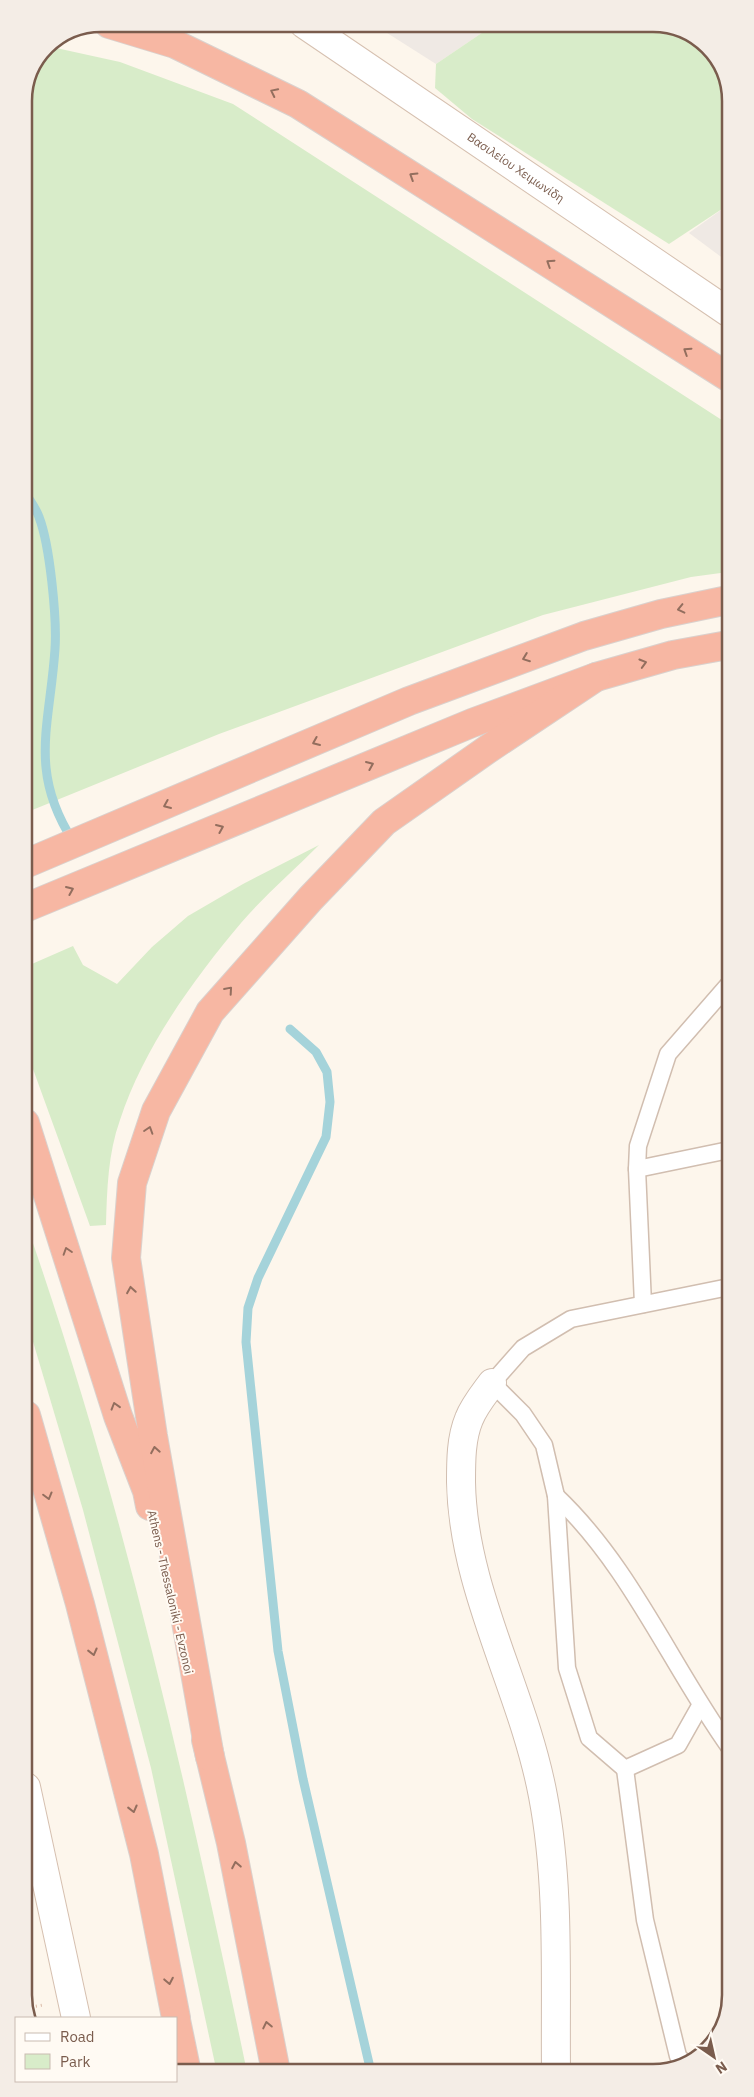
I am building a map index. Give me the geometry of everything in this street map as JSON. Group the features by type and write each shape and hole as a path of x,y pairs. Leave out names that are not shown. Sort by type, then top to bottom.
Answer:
{"highway":[{"path":"139,33 175,44 298,104 722,373"},
{"path":"33,861 409,702 584,636 661,614 722,601"},
{"path":"33,905 472,723 596,677 673,655 722,646"},
{"path":"210,1757 154,1446 126,1258 132,1183 156,1111 210,1012 310,898 384,822 488,749 596,677"},
{"name":"Athens - Thessaloniki - Evzonoi","path":"32,1146 118,1416 147,1491 165,1578 231,1843 274,2064"},
{"path":"32,1437 80,1604 144,1854 176,2017"},
{"path":"178,2029 185,2064"}],"street":[{"name":"Βασιλείου Χειμωνίδη","path":"317,33 722,308"},
{"path":"492,1383 469,1418 461,1456 462,1512 481,1598 528,1735 543,1795 552,1857 556,2064"},
{"path":"32,1815 76,2017"}],"lane":[{"path":"643,1304 636,1169 638,1146 668,1054 722,992"},
{"path":"636,1169 722,1151"},
{"path":"680,2058 645,1920 625,1769 588,1738 567,1668 556,1496 544,1445 523,1414 492,1383 523,1348 570,1319 722,1288"},
{"path":"556,1496 581,1519 628,1580 700,1706 722,1737"},
{"path":"625,1769 678,1745 700,1706"}],"shaded area":[{"path":"387,33 482,33 436,64"},
{"path":"722,209 722,258 689,233"}],"green space":[{"path":"482,33 657,33 666,34 687,42 698,50 710,63 721,92 722,209 669,244 472,119 435,88 436,64"},
{"path":"58,48 120,62 233,104 722,420 722,573 691,577 543,615 219,734 33,810 33,97 40,71 47,59"},
{"path":"319,845 241,923 205,968 171,1016 142,1067 120,1120 113,1145 109,1172 106,1225 90,1226 32,1068 33,964 73,946 83,965 117,984 152,947 188,916 243,884"},
{"path":"32,1242 92,1430 150,1643 201,1857 245,2064 215,2064 151,1768 83,1510 32,1339"}],"waterway":[{"path":"33,505 43,529 54,601 55,649 45,747 46,770 50,792 59,816 73,841"},
{"path":"290,1029 316,1052 327,1072 330,1102 326,1137 258,1278 248,1308 246,1342 278,1651 303,1779 369,2064"}]}
